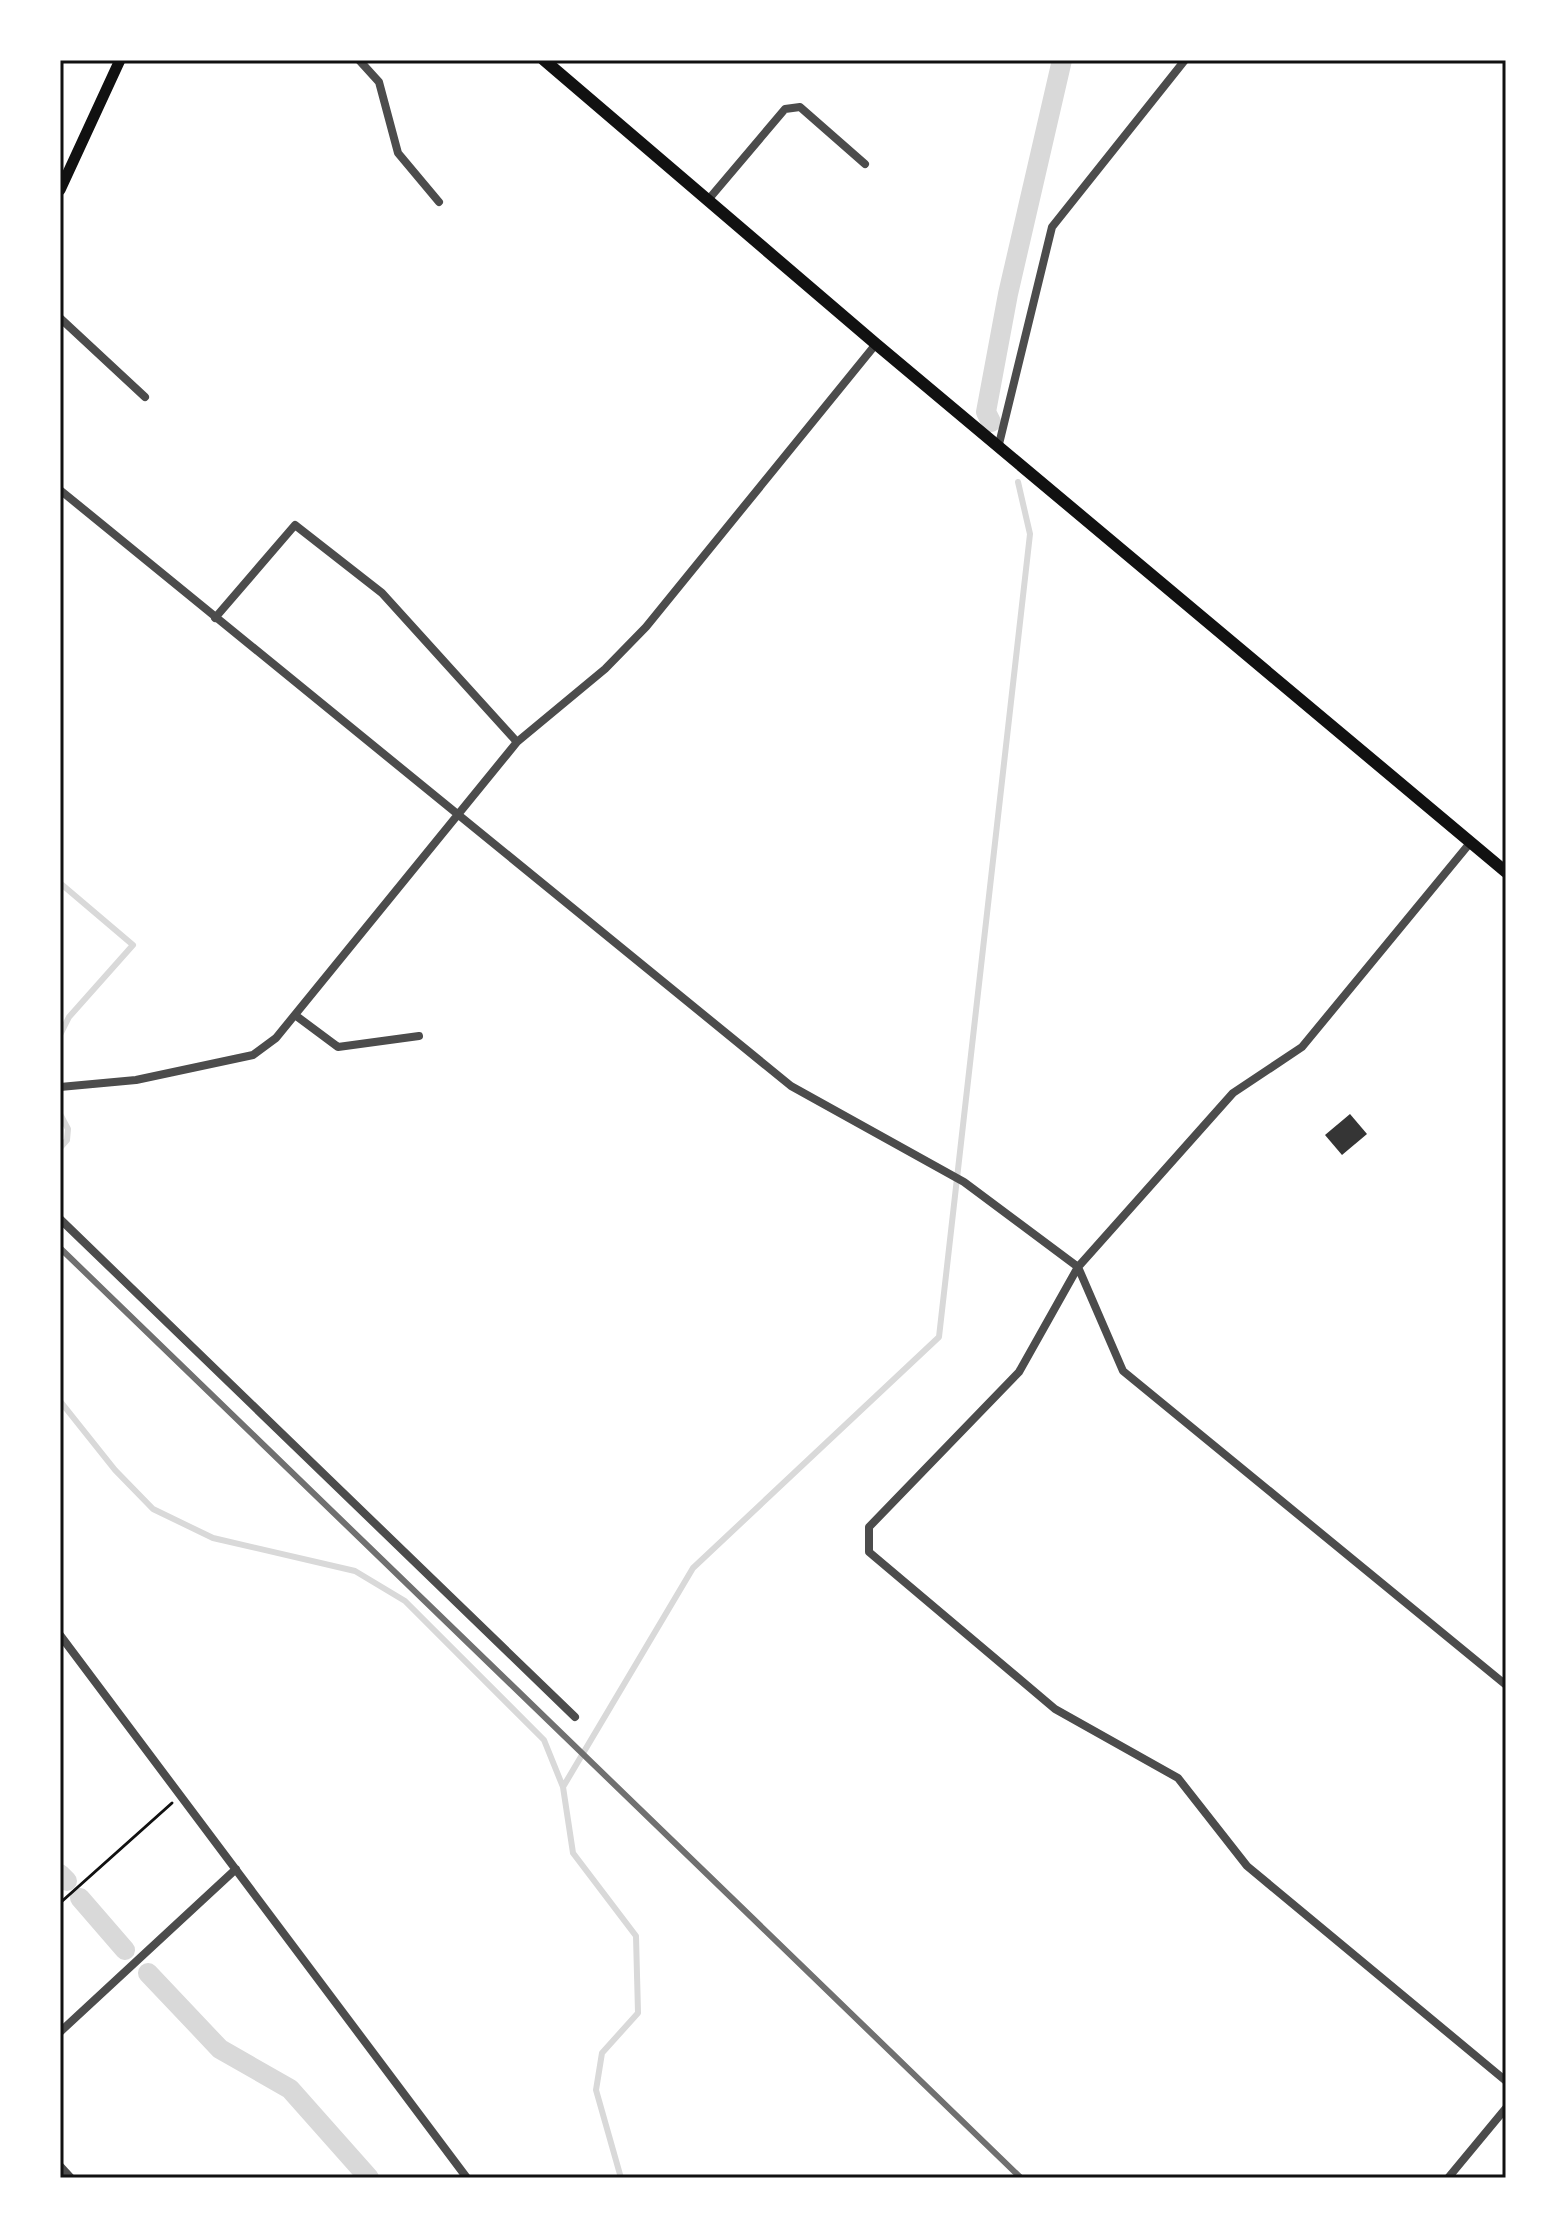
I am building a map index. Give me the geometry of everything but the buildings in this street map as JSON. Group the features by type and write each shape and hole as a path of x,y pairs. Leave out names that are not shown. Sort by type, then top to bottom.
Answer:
{"main road":[{"path":"60,190 120,60"},
{"path":"544,60 876,344 1506,872"}],"street":[{"path":"359,60 379,82 398,153 439,202"},
{"path":"999,444 1052,227 1185,60"},
{"path":"708,200 785,109 800,107 865,164"},
{"path":"60,318 145,397"},
{"path":"60,1087 136,1080 253,1055 276,1038 517,742 605,669 646,627 876,344"},
{"path":"60,490 458,818 791,1086 964,1182 1078,1267 1123,1371 1506,1685"},
{"path":"215,618 295,525 382,593 517,742"},
{"path":"1470,843 1302,1047 1233,1093 1078,1267 1019,1372 869,1527 869,1552 1055,1709 1178,1778 1247,1866 1506,2081"},
{"path":"295,1015 338,1047 419,1036"},
{"path":"60,1219 575,1717"},
{"path":"60,1635 467,2178"},
{"path":"60,2032 236,1869"},
{"path":"1448,2178 1506,2108"},
{"path":"60,2166 71,2178"}],"path":[{"path":"60,1903 181,1795"}],"waterway":[{"path":"991,422 986,412 1008,294 1062,60"},
{"path":"621,2178 596,2090 602,2053 638,2013 636,1936 573,1853 563,1787 693,1568 939,1337 1030,534 1018,482"},
{"path":"60,883 133,945 69,1017 60,1035"},
{"path":"60,1114 68,1129 67,1140 60,1148"},
{"path":"60,1401 115,1470 153,1509 213,1538 355,1571 405,1601 544,1740 563,1787"},
{"path":"60,1874 67,1881"},
{"path":"80,1898 125,1950"},
{"path":"148,1973 220,2049 290,2089 369,2178"}],"railway":[{"path":"60,1248 1021,2178"}]}
